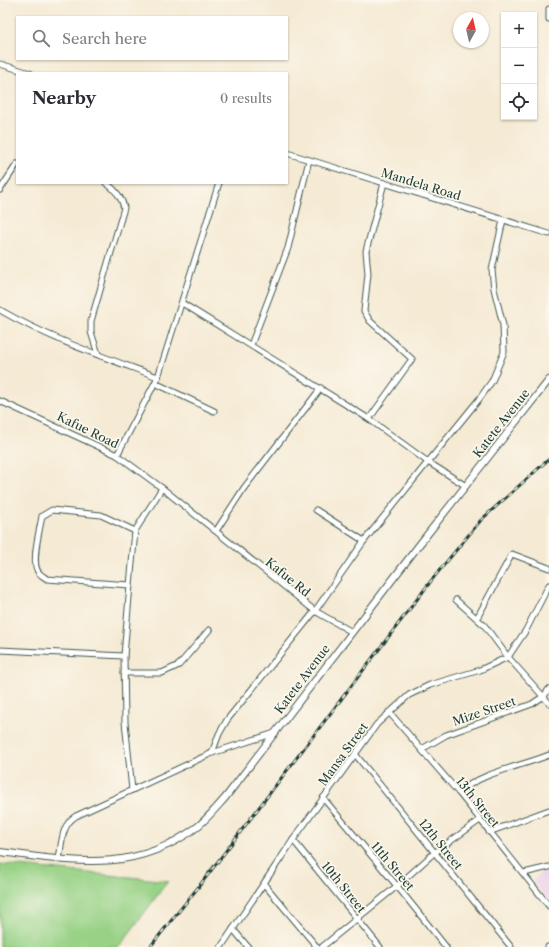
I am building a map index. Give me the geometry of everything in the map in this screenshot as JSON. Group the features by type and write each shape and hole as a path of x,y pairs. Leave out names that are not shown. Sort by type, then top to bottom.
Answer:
{"street":[{"path":"549,9 549,19"},
{"path":"0,64 27,72"},
{"name":"Mandela Road","path":"288,153 549,234"},
{"path":"251,345 288,248 309,160"},
{"path":"0,190 16,166"},
{"path":"98,354 91,332 91,321 124,208 123,201 118,193 107,184"},
{"path":"117,455 158,376 219,184"},
{"path":"369,419 412,359 370,321 364,311 368,274 366,251 384,184"},
{"path":"212,753 219,734 227,720 316,611 364,541 480,398 492,381 504,352 503,325 494,289 492,270 502,220"},
{"path":"182,303 321,388 369,419 428,462 466,486"},
{"path":"0,310 30,326 98,354 158,376"},
{"name":"Katete Avenue","path":"0,852 91,862 121,860 144,855 164,847 198,826 225,798 352,632 549,380"},
{"path":"155,383 214,411"},
{"path":"216,531 244,488 321,388"},
{"name":"Kafue Road","path":"0,401 117,455 162,488 216,531"},
{"path":"132,790 125,722 124,656 135,531 162,488"},
{"path":"130,585 47,579 38,573 35,567 35,557 42,516 52,510 101,515 135,531"},
{"path":"316,510 364,541"},
{"name":"Kafue Rd","path":"216,531 316,611 352,632"},
{"path":"477,618 512,554 549,568"},
{"name":"Mansa Street","path":"221,947 293,840 368,734 389,712 409,695 430,685 480,670 508,656 526,630 549,585"},
{"path":"456,600 477,618 495,637 508,656 549,703"},
{"path":"124,673 162,672 179,665 208,630"},
{"path":"0,650 124,656"},
{"name":"Mize Street","path":"422,749 446,735 514,712 532,704 544,696 549,689"},
{"name":"13th Street","path":"389,712 459,793 549,906"},
{"path":"59,859 64,830 68,821 212,753 275,733"},
{"name":"12th Street","path":"355,754 511,947"},
{"path":"459,793 467,785 480,778 549,755"},
{"name":"11th Street","path":"323,798 446,947"},
{"path":"489,832 549,810"},
{"path":"322,947 397,886 434,853 480,820"},
{"name":"10th Street","path":"293,840 380,947"},
{"path":"524,873 549,867"},
{"path":"264,884 317,947"},
{"path":"233,929 248,947"}],"shaded area":[{"path":"549,871 549,902 533,881 540,874"}],"green space":[{"path":"0,864 168,881 119,947 0,947"}],"railway":[{"path":"150,947 200,885 434,577 481,520 549,459"}]}
